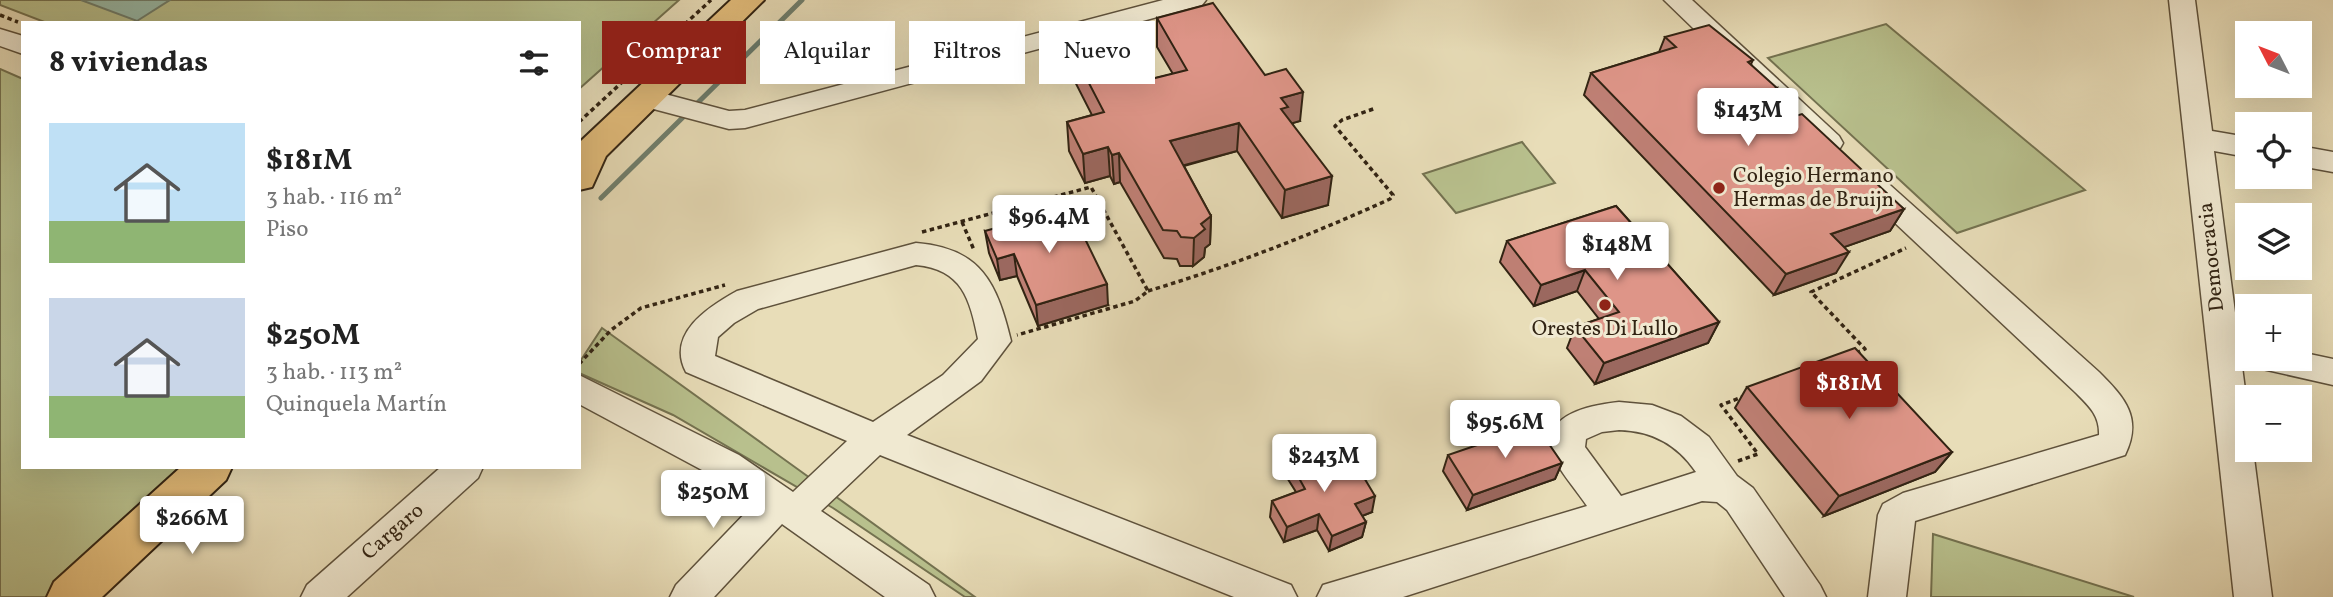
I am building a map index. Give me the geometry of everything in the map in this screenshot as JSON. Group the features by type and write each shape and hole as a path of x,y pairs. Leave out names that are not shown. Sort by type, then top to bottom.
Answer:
{"main road":[{"path":"581,136 729,0"},
{"path":"581,171 584,161 594,148 749,0"},
{"path":"70,597 209,469"},
{"path":"100,597 238,469"}],"street":[{"path":"646,98 729,120 745,120 1193,0"},
{"path":"1677,0 1928,238 2087,382 2116,417 2119,430 2113,445 1903,509 1896,515 1887,597"},
{"name":"Democracia","path":"2182,0 2199,139 2235,351"},
{"path":"0,37 21,45"},
{"path":"2199,139 2235,145"},
{"path":"2312,158 2333,162"},
{"path":"689,597 788,508 876,438 955,387 986,356 995,341 990,318 969,272 950,258 935,254 916,254 748,300 723,314 705,329 699,343 698,363 876,438 1273,597"},
{"path":"2312,368 2333,372"},
{"name":"Democracia","path":"2236,371 2253,597"},
{"path":"581,389 703,452 916,597"},
{"path":"1613,514 1568,450 1569,431 1584,422 1622,415 1657,418 1698,447 1719,479 1740,499 1807,597"},
{"name":"Cargaro","path":"320,597 464,469"},
{"path":"1336,597 1390,584 1719,479"}],"path":[{"path":"581,119 711,0"},
{"path":"0,15 21,23"},
{"path":"1148,291 1204,274 1324,229 1390,199 1393,195 1335,126 1342,120 1376,107"},
{"path":"1008,210 1017,230"},
{"path":"1853,354 1865,349 1811,292 1928,238"},
{"path":"995,341 1135,301"},
{"path":"1719,479 1758,454 1721,405 1757,391"}],"green space":[{"path":"0,0 679,0 655,21 602,21 602,69 581,87 581,21 42,21 0,5"},
{"path":"1886,24 2085,190 1957,233 1768,58"},
{"path":"0,69 21,78 21,469 192,469 47,597 0,597"},
{"path":"1522,142 1555,183 1456,213 1423,174"},
{"path":"602,328 975,597 965,597 833,508 673,415 581,374 581,360"},
{"path":"1933,534 2134,597 1931,597"}],"shaded area":[{"path":"81,0 170,0 137,21"}],"building":[{"path":"1213,3 1265,75 1286,69 1303,92 1281,98 1288,107 1281,109 1332,176 1285,190 1239,123 1170,141 1211,216 1201,224 1205,229 1194,238 1181,237 1177,231 1163,230 1119,153 1112,155 1108,147 1083,154 1067,122 1104,112 1089,84 1155,84 1155,78 1187,70 1157,18"},
{"path":"1709,25 1753,60 1748,62 1777,88 1759,94 1785,119 1802,114 1904,209 1831,234 1849,252 1786,274 1591,73 1676,47 1665,37"},
{"path":"1616,206 1719,322 1604,363 1575,327 1619,312 1585,270 1541,285 1507,241"},
{"path":"1070,208 1107,284 1036,305 1014,254 997,259 985,231"},
{"path":"1855,348 1952,452 1839,496 1747,387"},
{"path":"1536,425 1562,463 1473,495 1448,455"},
{"path":"1322,447 1341,478 1360,471 1375,496 1355,504 1366,522 1332,536 1319,514 1287,527 1272,501 1305,489 1289,460"}],"waterway":[{"path":"601,198 802,0"}],"place":[{"name":"Colegio Hermano Hermas de Bruijn","path":"1719,188"},
{"name":"Orestes Di Lullo","path":"1605,305"}]}
